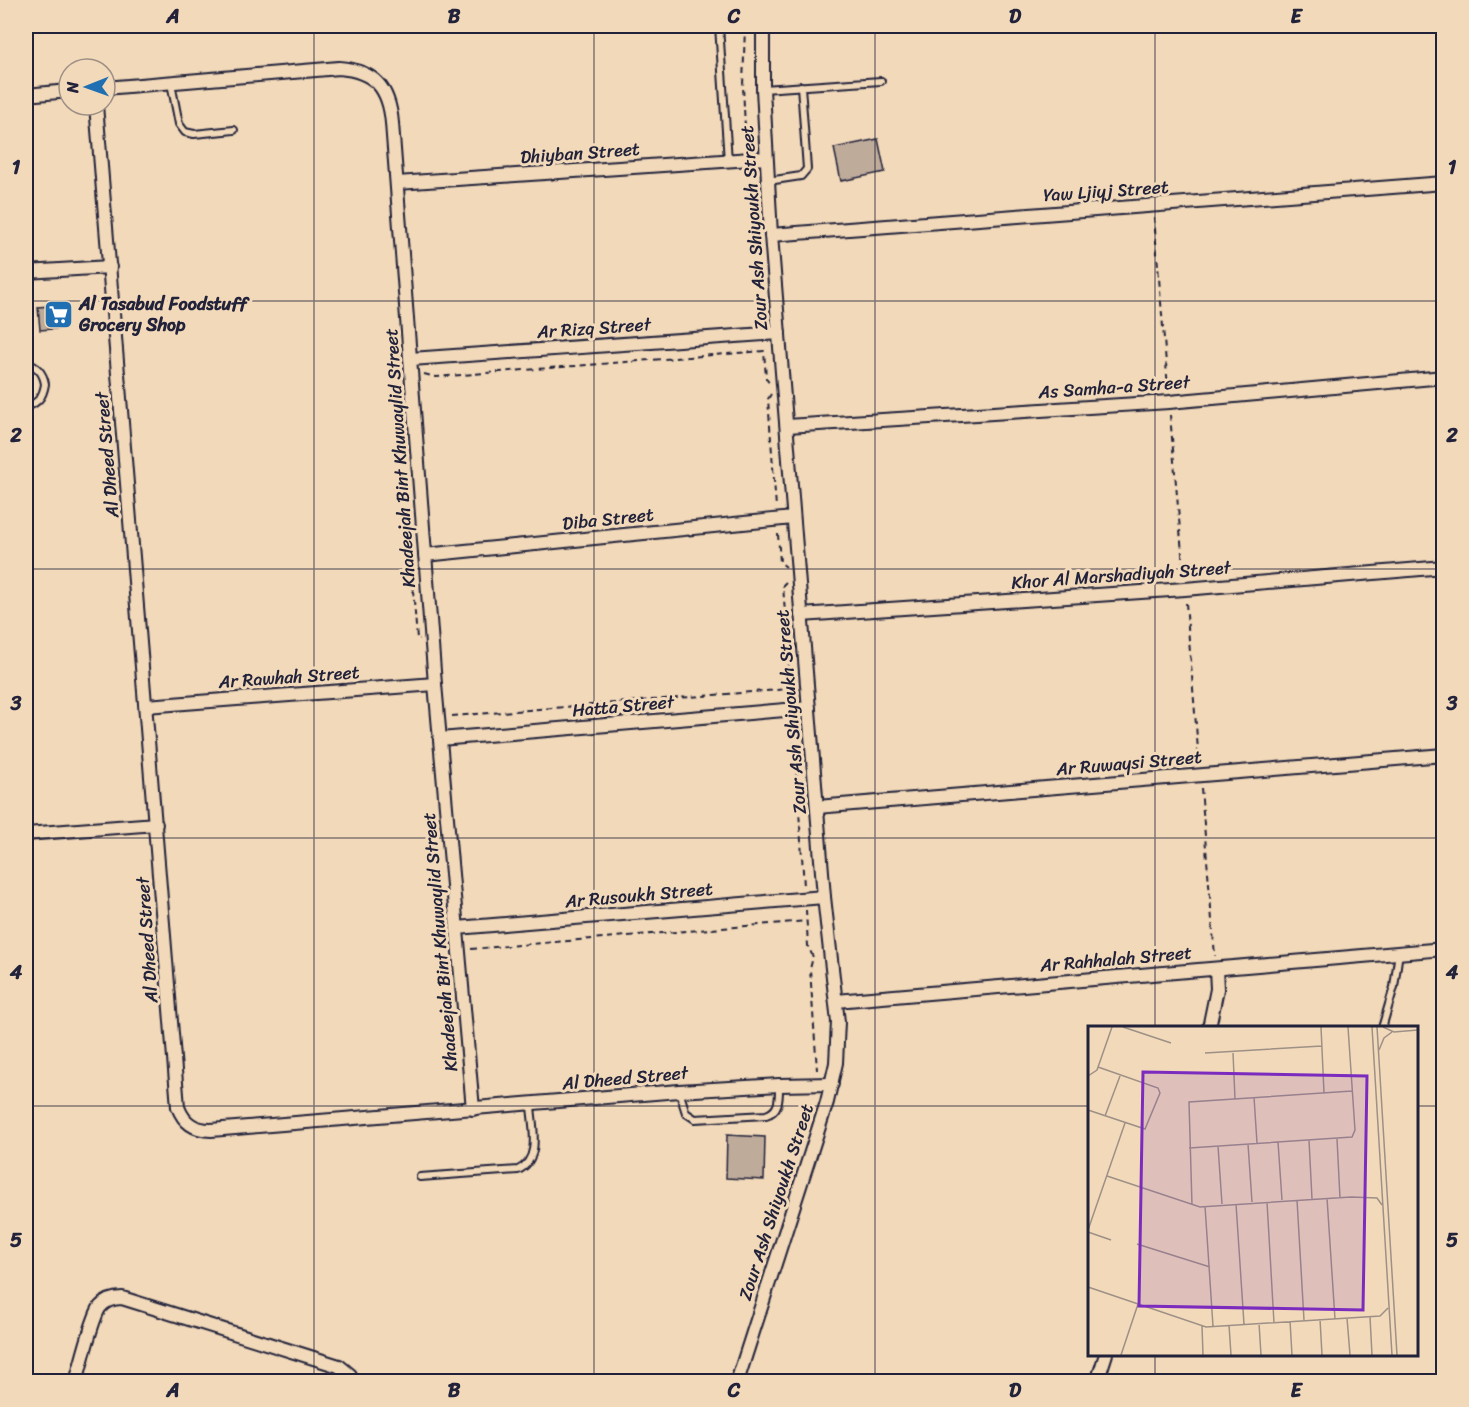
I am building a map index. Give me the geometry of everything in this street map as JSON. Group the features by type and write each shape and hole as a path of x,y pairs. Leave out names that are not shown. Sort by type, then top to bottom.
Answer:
{"street":[{"name":"Zour Ash Shiyoukh Street","path":"737,1382 832,1084 838,1035 824,897 771,236 763,89 763,26"},
{"name":"Khadeejah Bint Khuwaylid Street","path":"117,87 339,68 363,73 383,88 390,105 435,684 473,1109"},
{"path":"26,95 57,92"},
{"name":"Al Dheed Street","path":"97,117 178,1107 187,1122 194,1127 212,1130 679,1091 832,1084"},
{"name":"Dhiyban Street","path":"397,183 766,158"},
{"name":"Yaw Ljiyj Street","path":"771,236 1443,183"},
{"path":"26,272 110,267"},
{"name":"Ar Rizq Street","path":"411,359 779,333"},
{"name":"As Samha-a Street","path":"787,426 1169,402 1443,377"},
{"name":"Diba Street","path":"425,555 793,518"},
{"name":"Khor Al Marshadiyah Street","path":"801,615 1185,589 1443,567"},
{"name":"Ar Rawhah Street","path":"146,706 435,684"},
{"name":"Hatta Street","path":"440,739 810,708"},
{"name":"Ar Ruwaysi Street","path":"817,807 1443,755"},
{"path":"26,834 156,824"},
{"name":"Ar Rusoukh Street","path":"457,928 824,897"},
{"name":"Ar Rahhalah Street","path":"836,1001 1443,949"},
{"path":"1209,1026 1216,989 1216,969"},
{"path":"76,1382 97,1312 105,1303 122,1298 339,1366 350,1375 354,1382"},
{"path":"1097,1382 1105,1356"}],"lane":[{"path":"719,26 728,161"},
{"path":"763,89 881,81"},
{"path":"171,83 179,124 185,132 194,134 234,130"},
{"path":"768,181 801,176 807,169 801,86"},
{"path":"26,363 40,370 45,384 40,399 35,404 26,407"},
{"path":"1383,1026 1394,987 1399,952"},
{"path":"679,1091 686,1113 694,1119 766,1115 777,1108 779,1085"},
{"path":"420,1177 512,1171 524,1168 531,1160 533,1149 531,1105"}],"path":[{"path":"745,26 742,86 747,159"},
{"path":"412,384 420,384 422,375 426,373 436,377 764,351 766,378 771,384 771,394 768,399 780,562 788,569"},
{"path":"409,535 417,639 432,638"},
{"path":"789,579 783,585 808,946 813,957 810,969 818,1084"},
{"path":"438,717 790,689"},
{"path":"459,950 806,921"}],"building":[{"path":"878,139 885,172 841,181 834,148"},
{"path":"63,305 65,328 40,330 38,307"},
{"path":"727,1135 765,1137 764,1180 726,1178"}],"place":[{"name":"Al Tasabud Foodstuff Grocery Shop","path":"58,314"}]}
